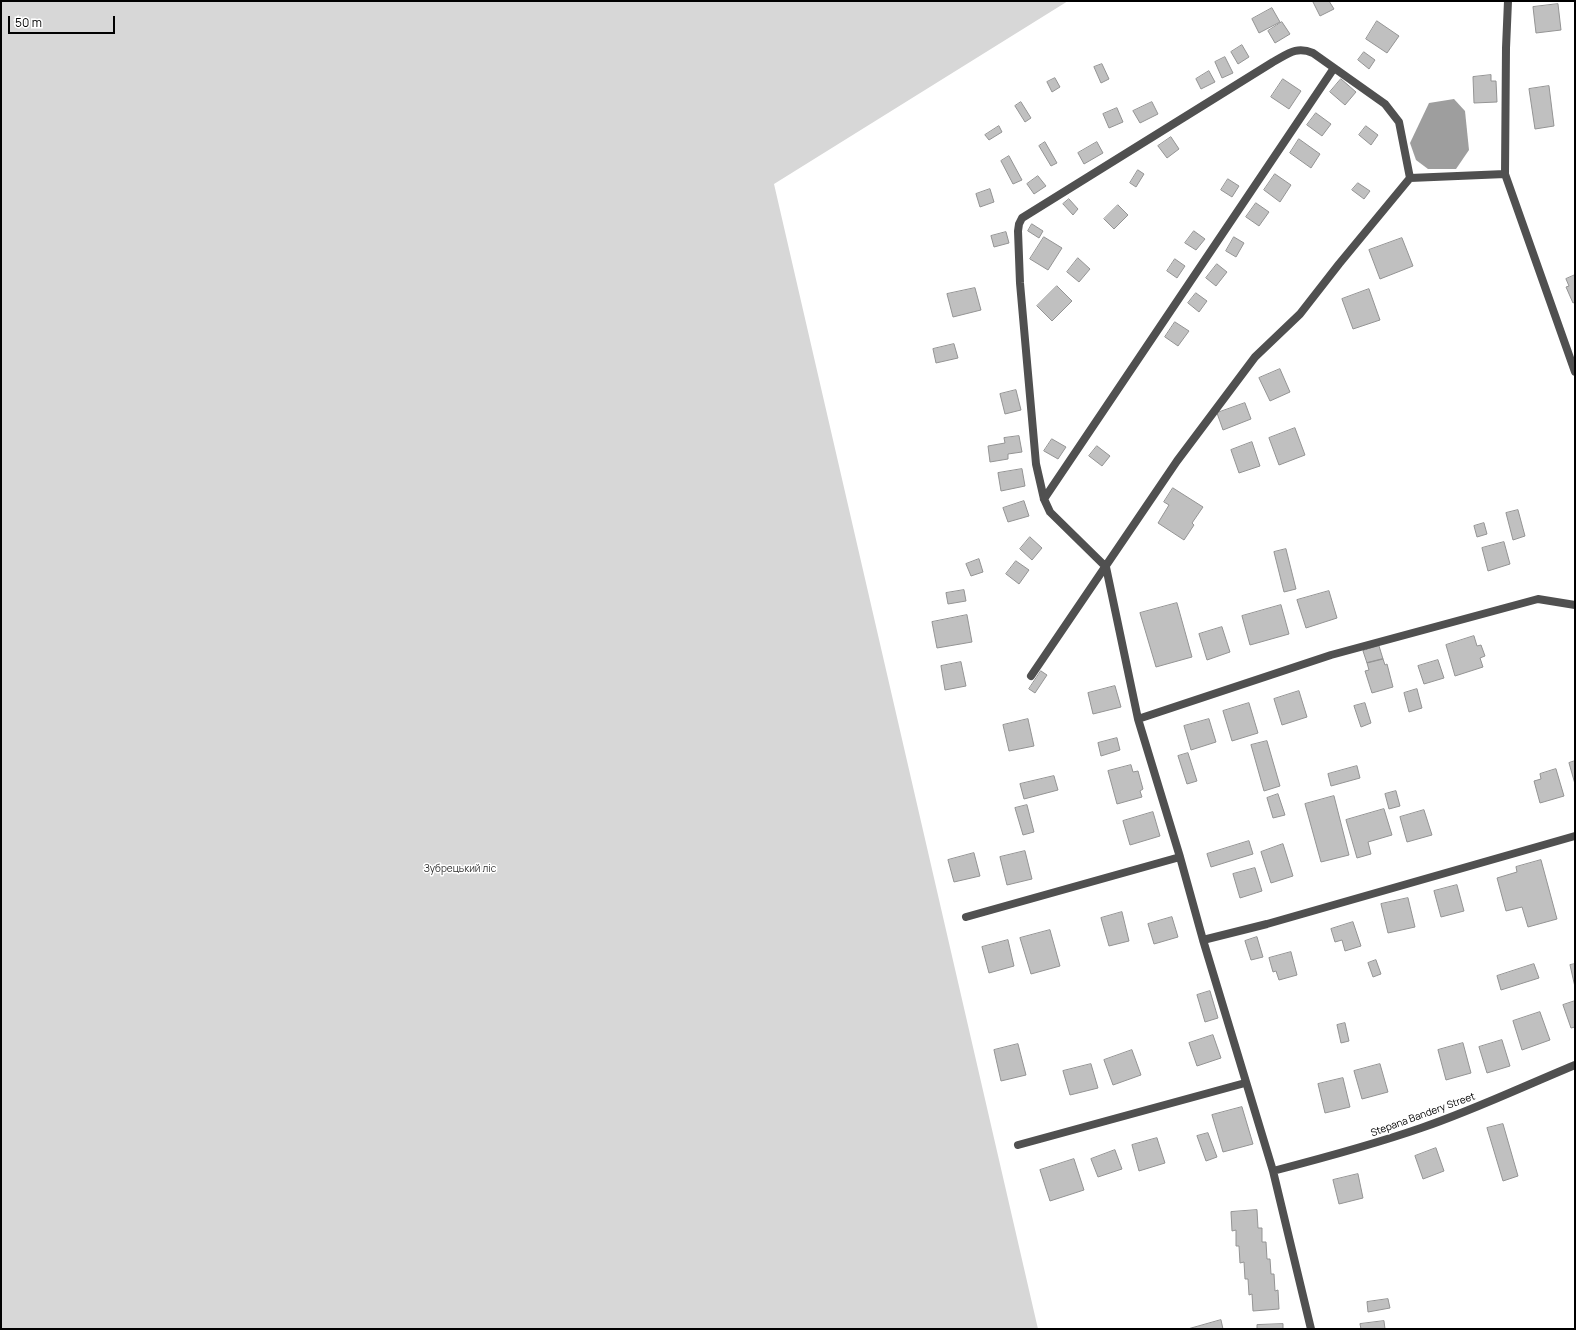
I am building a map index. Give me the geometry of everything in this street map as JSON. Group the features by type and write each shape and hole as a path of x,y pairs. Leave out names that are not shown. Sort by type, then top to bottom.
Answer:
{"street":[{"path":"1508,1 1506,48 1506,174 1575,372"},
{"path":"1311,1329 1273,1171 1202,940 1180,857 1138,719 1106,567 1050,512 1044,499 1036,464 1020,283 1018,231 1022,218 1273,62 1297,50 1304,49 1313,53 1385,104 1399,122 1410,178"},
{"path":"1044,499 1334,68"},
{"path":"1031,676 1177,461 1256,357 1300,314 1410,178 1506,174"},
{"path":"1138,719 1331,655 1538,599 1575,605"},
{"path":"1202,940 1275,922 1575,836"},
{"path":"966,917 1180,857"},
{"name":"Stepana Bandery Street","path":"1273,1171 1355,1149 1422,1128 1474,1108 1575,1064"},
{"path":"1018,1145 1245,1083"}],"green space":[{"name":"Зубрецький ліс","path":"1,1 1068,1 774,184 1038,1329 1,1329"}],"shaded area":[{"path":"1454,99 1465,111 1469,150 1456,169 1428,169 1416,160 1410,143 1429,103"}],"building":[{"path":"1329,1 1334,9 1320,16 1313,2"},
{"path":"1558,4 1561,30 1536,33 1533,7"},
{"path":"1272,8 1280,22 1259,33 1252,19"},
{"path":"1377,21 1399,36 1387,53 1366,39"},
{"path":"1282,22 1290,34 1275,43 1268,31"},
{"path":"1242,45 1249,57 1238,64 1231,52"},
{"path":"1364,52 1375,60 1369,69 1358,60"},
{"path":"1225,57 1233,73 1222,78 1215,62"},
{"path":"1102,64 1109,79 1101,83 1094,67"},
{"path":"1209,71 1215,82 1201,89 1196,79"},
{"path":"1491,75 1491,81 1496,81 1497,102 1474,103 1473,77"},
{"path":"1055,78 1060,87 1052,92 1047,82"},
{"path":"1283,79 1301,91 1289,109 1271,97"},
{"path":"1341,79 1356,92 1345,105 1330,92"},
{"path":"1549,86 1554,126 1535,129 1529,89"},
{"path":"1021,102 1031,118 1025,122 1015,106"},
{"path":"1152,102 1158,114 1140,123 1133,111"},
{"path":"1117,108 1123,122 1109,128 1103,114"},
{"path":"1316,113 1331,124 1322,136 1307,125"},
{"path":"999,126 1002,132 989,140 985,135"},
{"path":"1366,126 1378,135 1371,145 1359,135"},
{"path":"1171,137 1179,149 1167,158 1158,146"},
{"path":"1299,139 1320,154 1311,168 1290,153"},
{"path":"1045,142 1057,163 1051,166 1039,146"},
{"path":"1097,142 1103,153 1084,164 1078,153"},
{"path":"1009,156 1022,180 1013,184 1001,161"},
{"path":"1138,170 1144,174 1136,187 1130,183"},
{"path":"1275,174 1291,185 1280,202 1264,190"},
{"path":"1038,176 1046,186 1034,194 1027,184"},
{"path":"1228,179 1239,186 1232,197 1221,190"},
{"path":"1358,183 1370,191 1364,199 1352,190"},
{"path":"990,189 994,202 980,207 976,194"},
{"path":"1069,199 1078,209 1073,215 1063,204"},
{"path":"1256,203 1269,212 1259,226 1246,217"},
{"path":"1118,205 1128,215 1114,229 1104,219"},
{"path":"1032,224 1043,231 1039,238 1028,231"},
{"path":"1194,231 1205,239 1196,250 1185,243"},
{"path":"1006,232 1009,243 994,247 991,236"},
{"path":"1044,237 1062,248 1048,270 1030,259"},
{"path":"1234,237 1244,243 1236,257 1226,251"},
{"path":"1402,238 1413,266 1380,279 1369,250"},
{"path":"1078,258 1090,269 1079,282 1067,272"},
{"path":"1175,259 1185,266 1177,278 1167,271"},
{"path":"1217,264 1227,272 1216,286 1206,278"},
{"path":"1575,275 1575,302 1573,303 1566,287 1569,286 1566,279"},
{"path":"1057,286 1072,301 1052,321 1037,306"},
{"path":"975,288 981,310 953,317 947,294"},
{"path":"1369,289 1380,320 1353,329 1342,299"},
{"path":"1196,293 1207,301 1199,312 1188,303"},
{"path":"1175,322 1189,331 1178,346 1165,337"},
{"path":"954,344 958,358 936,363 933,349"},
{"path":"1280,369 1290,392 1270,401 1259,378"},
{"path":"1016,390 1021,410 1005,414 1000,394"},
{"path":"1245,403 1251,419 1223,430 1217,413"},
{"path":"1295,428 1305,455 1279,465 1269,438"},
{"path":"1019,436 1022,452 1008,454 1008,459 990,462 988,446 1005,443 1004,438"},
{"path":"1052,439 1066,447 1058,459 1044,451"},
{"path":"1252,442 1260,466 1239,473 1231,450"},
{"path":"1097,446 1110,456 1102,466 1089,456"},
{"path":"1022,469 1025,486 1001,491 998,473"},
{"path":"1173,488 1203,507 1192,523 1194,525 1184,540 1158,523 1169,505 1164,502"},
{"path":"1024,501 1029,516 1008,522 1003,508"},
{"path":"1518,510 1525,536 1513,540 1506,513"},
{"path":"1484,523 1487,534 1477,537 1474,526"},
{"path":"1030,537 1042,548 1032,560 1020,549"},
{"path":"1504,542 1510,564 1488,571 1482,548"},
{"path":"1286,549 1296,589 1284,592 1274,552"},
{"path":"979,559 983,572 971,576 966,564"},
{"path":"1016,561 1029,570 1019,584 1006,574"},
{"path":"964,590 966,601 948,604 946,593"},
{"path":"1329,591 1337,618 1306,628 1297,600"},
{"path":"1177,603 1192,657 1156,667 1140,613"},
{"path":"1281,605 1289,634 1250,645 1242,616"},
{"path":"967,615 972,642 937,648 932,622"},
{"path":"1222,627 1230,652 1207,660 1199,634"},
{"path":"1474,636 1477,646 1481,645 1485,656 1480,658 1483,667 1455,676 1446,645"},
{"path":"1379,646 1383,659 1367,663 1363,651"},
{"path":"1383,659 1385,665 1387,664 1393,687 1372,693 1365,671 1369,670 1367,663"},
{"path":"1438,660 1444,678 1424,684 1418,666"},
{"path":"961,662 966,686 945,690 941,666"},
{"path":"1041,671 1047,675 1035,693 1029,689"},
{"path":"1115,686 1121,707 1093,714 1088,693"},
{"path":"1417,689 1422,708 1409,712 1404,693"},
{"path":"1299,691 1307,717 1282,725 1274,699"},
{"path":"1249,703 1258,733 1232,741 1223,711"},
{"path":"1365,703 1371,723 1361,727 1354,706"},
{"path":"1028,719 1034,746 1009,751 1003,725"},
{"path":"1209,719 1216,742 1191,750 1184,726"},
{"path":"1117,738 1120,750 1101,756 1098,743"},
{"path":"1267,741 1280,786 1264,791 1251,745"},
{"path":"1188,753 1197,781 1187,784 1178,756"},
{"path":"1575,761 1575,784 1569,763"},
{"path":"1131,765 1133,772 1138,771 1143,789 1140,791 1142,797 1117,804 1108,771"},
{"path":"1357,766 1360,778 1331,786 1328,774"},
{"path":"1556,769 1564,796 1540,803 1534,781 1541,779 1540,774"},
{"path":"1054,776 1058,790 1024,799 1020,784"},
{"path":"1396,791 1400,806 1389,809 1385,794"},
{"path":"1278,794 1285,815 1273,818 1267,798"},
{"path":"1334,796 1349,855 1321,862 1305,804"},
{"path":"1027,805 1034,832 1023,835 1015,808"},
{"path":"1384,809 1392,835 1368,842 1371,854 1357,858 1346,820"},
{"path":"1424,810 1432,835 1407,842 1400,817"},
{"path":"1153,812 1160,836 1130,845 1123,821"},
{"path":"1249,841 1253,854 1211,867 1207,854"},
{"path":"1283,844 1293,876 1271,883 1261,852"},
{"path":"1025,851 1032,879 1007,885 1000,857"},
{"path":"974,853 980,876 954,882 948,860"},
{"path":"1541,860 1557,919 1528,927 1522,907 1506,911 1497,878 1517,872 1516,867"},
{"path":"1255,868 1262,891 1240,898 1233,874"},
{"path":"1457,885 1464,911 1441,917 1434,891"},
{"path":"1408,898 1415,927 1388,933 1381,904"},
{"path":"1122,912 1129,941 1109,946 1101,918"},
{"path":"1172,917 1178,937 1154,944 1148,924"},
{"path":"1353,922 1361,946 1345,951 1342,940 1335,942 1331,929"},
{"path":"1050,930 1060,966 1031,974 1020,938"},
{"path":"1257,937 1263,957 1251,960 1245,941"},
{"path":"1008,940 1014,966 989,973 982,947"},
{"path":"1291,952 1297,975 1279,980 1276,971 1273,972 1269,958"},
{"path":"1376,960 1381,974 1373,977 1368,963"},
{"path":"1534,964 1539,978 1501,990 1497,976"},
{"path":"1575,964 1575,987 1570,965"},
{"path":"1210,991 1218,1018 1205,1022 1197,995"},
{"path":"1575,1001 1575,1027 1571,1028 1563,1005"},
{"path":"1540,1012 1550,1040 1522,1050 1513,1021"},
{"path":"1345,1023 1349,1041 1341,1043 1337,1025"},
{"path":"1213,1035 1221,1058 1197,1066 1189,1043"},
{"path":"1502,1040 1510,1066 1487,1073 1479,1047"},
{"path":"1463,1043 1471,1073 1446,1080 1438,1050"},
{"path":"1018,1044 1026,1075 1001,1081 994,1050"},
{"path":"1132,1050 1141,1075 1113,1085 1104,1060"},
{"path":"1091,1064 1098,1088 1070,1095 1063,1071"},
{"path":"1380,1064 1388,1092 1362,1099 1354,1071"},
{"path":"1343,1078 1350,1107 1325,1113 1318,1084"},
{"path":"1242,1107 1253,1144 1223,1152 1212,1115"},
{"path":"1503,1124 1518,1176 1503,1181 1487,1128"},
{"path":"1208,1133 1217,1157 1206,1161 1197,1136"},
{"path":"1157,1138 1165,1163 1139,1171 1132,1145"},
{"path":"1436,1148 1444,1171 1423,1179 1415,1156"},
{"path":"1115,1150 1122,1169 1098,1177 1091,1159"},
{"path":"1074,1159 1084,1190 1050,1201 1040,1170"},
{"path":"1358,1174 1363,1198 1339,1204 1333,1180"},
{"path":"1257,1210 1258,1228 1262,1228 1262,1242 1266,1242 1267,1259 1270,1259 1271,1274 1274,1274 1275,1291 1278,1290 1279,1309 1253,1311 1252,1294 1249,1295 1248,1279 1245,1279 1244,1262 1240,1263 1239,1246 1236,1246 1236,1230 1232,1231 1231,1212"},
{"path":"1388,1299 1390,1308 1368,1312 1367,1302"},
{"path":"1221,1320 1223,1329 1188,1329"},
{"path":"1384,1321 1385,1329 1361,1329 1360,1324"},
{"path":"1283,1324 1283,1329 1257,1329 1257,1325"}]}
